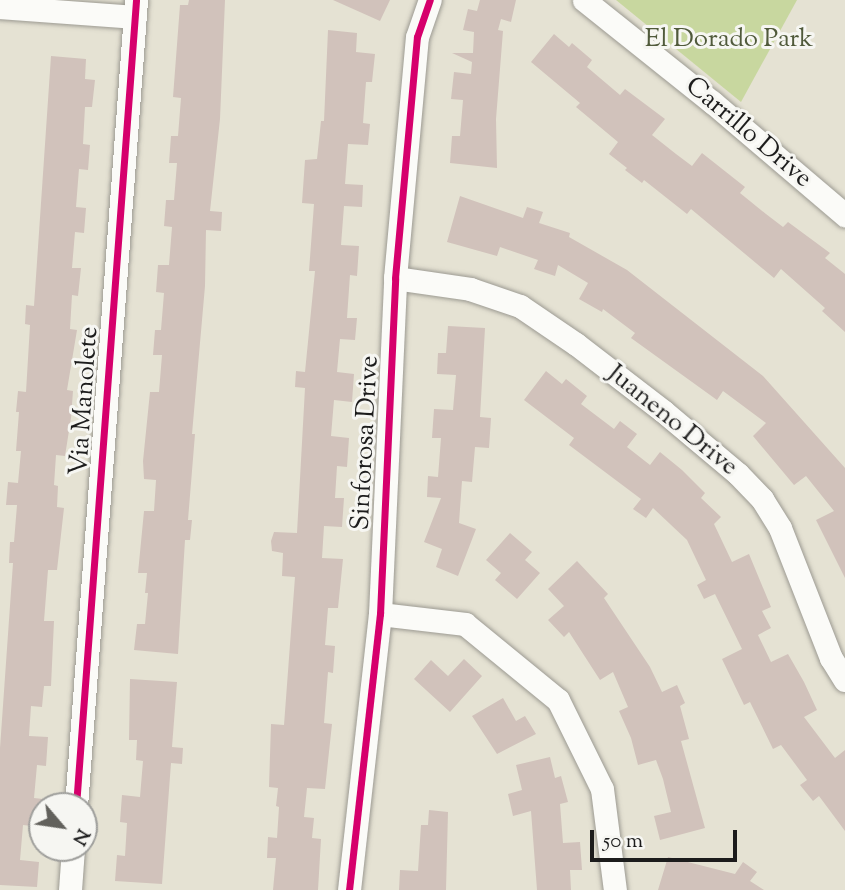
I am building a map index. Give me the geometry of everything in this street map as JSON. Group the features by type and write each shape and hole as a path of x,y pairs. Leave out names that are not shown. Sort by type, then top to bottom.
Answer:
{"street":[{"name":"Sinforosa Drive","path":"349,890 380,614 395,278 417,37 430,0"},
{"name":"Carrillo Drive","path":"584,0 712,102 845,215"},
{"path":"0,7 136,8"},
{"name":"Via Manolete","path":"77,792 136,8"},
{"name":"Juaneno Drive","path":"395,278 470,289 520,306 620,377 738,474 762,499 780,528 831,658 845,680"},
{"path":"380,614 465,624 558,700 602,789 615,890"},
{"path":"70,890 72,862"}],"green space":[{"name":"El Dorado Park","path":"616,0 797,0 741,102"}],"building":[{"path":"189,0 225,0 220,119 210,211 222,212 221,231 206,230 205,286 192,434 195,434 188,520 192,520 190,540 185,540 178,654 134,650 137,624 145,624 148,593 145,593 147,573 138,573 144,511 154,511 156,480 144,479 143,461 150,392 159,392 162,355 153,355 155,330 161,330 164,293 156,292 158,265 169,265 172,227 164,226 166,200 174,200 177,163 169,163 171,136 178,136 181,98 173,97 180,5 188,5"},
{"path":"333,0 390,0 380,21"},
{"path":"480,0 516,0 511,22 501,19 498,30 503,31 496,119 497,168 450,163 452,136 460,136 463,100 451,99 454,72 471,74 472,62 452,53 473,53 474,32 463,30 468,9 477,11"},
{"path":"328,30 357,33 356,52 375,54 372,82 366,82 363,123 370,124 368,145 348,144 345,184 363,185 362,207 344,206 341,245 359,246 357,276 350,275 347,318 357,318 355,340 340,339 337,372 354,374 352,402 334,400 331,436 349,438 347,467 337,466 335,498 344,498 342,527 324,526 322,558 343,559 338,608 328,608 325,645 335,646 333,673 328,672 324,723 332,724 325,789 307,788 304,817 314,818 312,838 321,839 318,890 273,890 276,858 267,858 268,837 277,838 279,807 276,806 278,788 269,787 271,724 284,725 295,577 282,576 283,553 272,551 271,541 274,532 297,533 305,388 295,387 296,371 305,372 315,271 309,271 314,204 302,203 305,160 317,159 321,121 324,121"},
{"path":"554,34 569,47 572,43 592,60 587,67 620,95 625,89 665,119 652,135 692,166 702,153 745,187 740,193 766,214 783,227 788,222 830,253 825,258 845,274 845,332 822,311 825,308 781,269 774,278 691,209 687,214 644,180 642,183 625,170 627,168 609,154 618,142 576,107 580,103 531,62"},
{"path":"51,56 86,59 85,79 95,80 92,107 85,107 83,144 90,145 88,170 79,169 76,207 86,208 84,233 75,232 72,268 81,268 78,296 72,295 70,329 77,330 67,390 73,391 71,418 65,456 56,455 54,485 58,486 57,507 64,508 57,570 48,570 44,621 54,621 51,686 44,686 42,707 31,706 29,736 48,737 46,766 37,765 35,792 28,792 28,826 23,825 20,860 39,862 37,887 0,885 0,748 13,563 9,563 10,542 14,542 17,505 6,505 8,482 18,483 21,451 16,451 19,412 16,412 18,391 26,392 30,325 25,324 26,305 34,306"},
{"path":"460,196 523,218 527,207 543,212 539,223 570,233 569,237 627,270 763,376 845,468 845,578 816,520 834,511 806,476 794,485 753,436 766,423 723,391 717,400 631,338 635,333 603,309 602,312 579,299 588,283 558,265 555,276 534,269 538,260 500,247 497,256 447,242"},
{"path":"448,326 485,328 480,417 491,418 489,448 475,447 472,482 462,481 459,523 476,529 458,576 436,567 442,549 424,542 441,498 427,497 428,476 438,477 441,438 432,438 434,409 453,410 456,375 437,374 438,353 446,353"},
{"path":"546,371 562,384 566,379 587,396 581,404 614,429 620,421 637,434 627,447 650,465 660,452 682,470 705,493 701,498 721,517 714,524 732,562 749,554 771,607 762,611 771,628 758,635 771,662 788,654 817,710 804,717 835,758 845,750 845,831 819,796 813,801 800,785 807,780 781,745 773,749 750,702 744,705 722,659 742,649 715,594 704,599 697,585 706,580 687,540 653,508 646,518 633,509 641,499 569,445 574,438 524,400"},
{"path":"510,533 532,552 525,560 540,573 517,599 495,580 501,573 486,560"},
{"path":"577,561 608,594 604,598 650,667 662,692 677,685 685,703 680,706 689,739 681,741 705,828 660,840 654,816 671,812 663,779 656,760 638,765 631,738 619,711 628,707 613,672 600,680 569,632 564,637 548,620 564,606 548,589"},
{"path":"464,659 482,676 450,712 414,679 431,660 448,676"},
{"path":"130,679 177,682 172,747 183,748 182,764 171,763 162,884 115,881 117,855 125,856 127,823 120,822 122,795 140,797 143,761 136,760 137,740 129,740"},
{"path":"503,698 516,721 525,716 536,734 497,754 472,716"},
{"path":"550,757 555,778 561,776 568,802 560,804 563,843 580,842 582,870 570,870 571,890 537,890 531,811 513,816 508,794 522,790 516,765"},
{"path":"429,810 448,812 446,890 399,890 400,870 418,871 421,825 428,825"},
{"path":"668,857 735,874 743,862 757,872 750,881 764,890 658,890"}],"cycle path":[{"path":"77,792 136,0"},
{"path":"349,890 380,614 395,278 417,37 430,0"}]}
